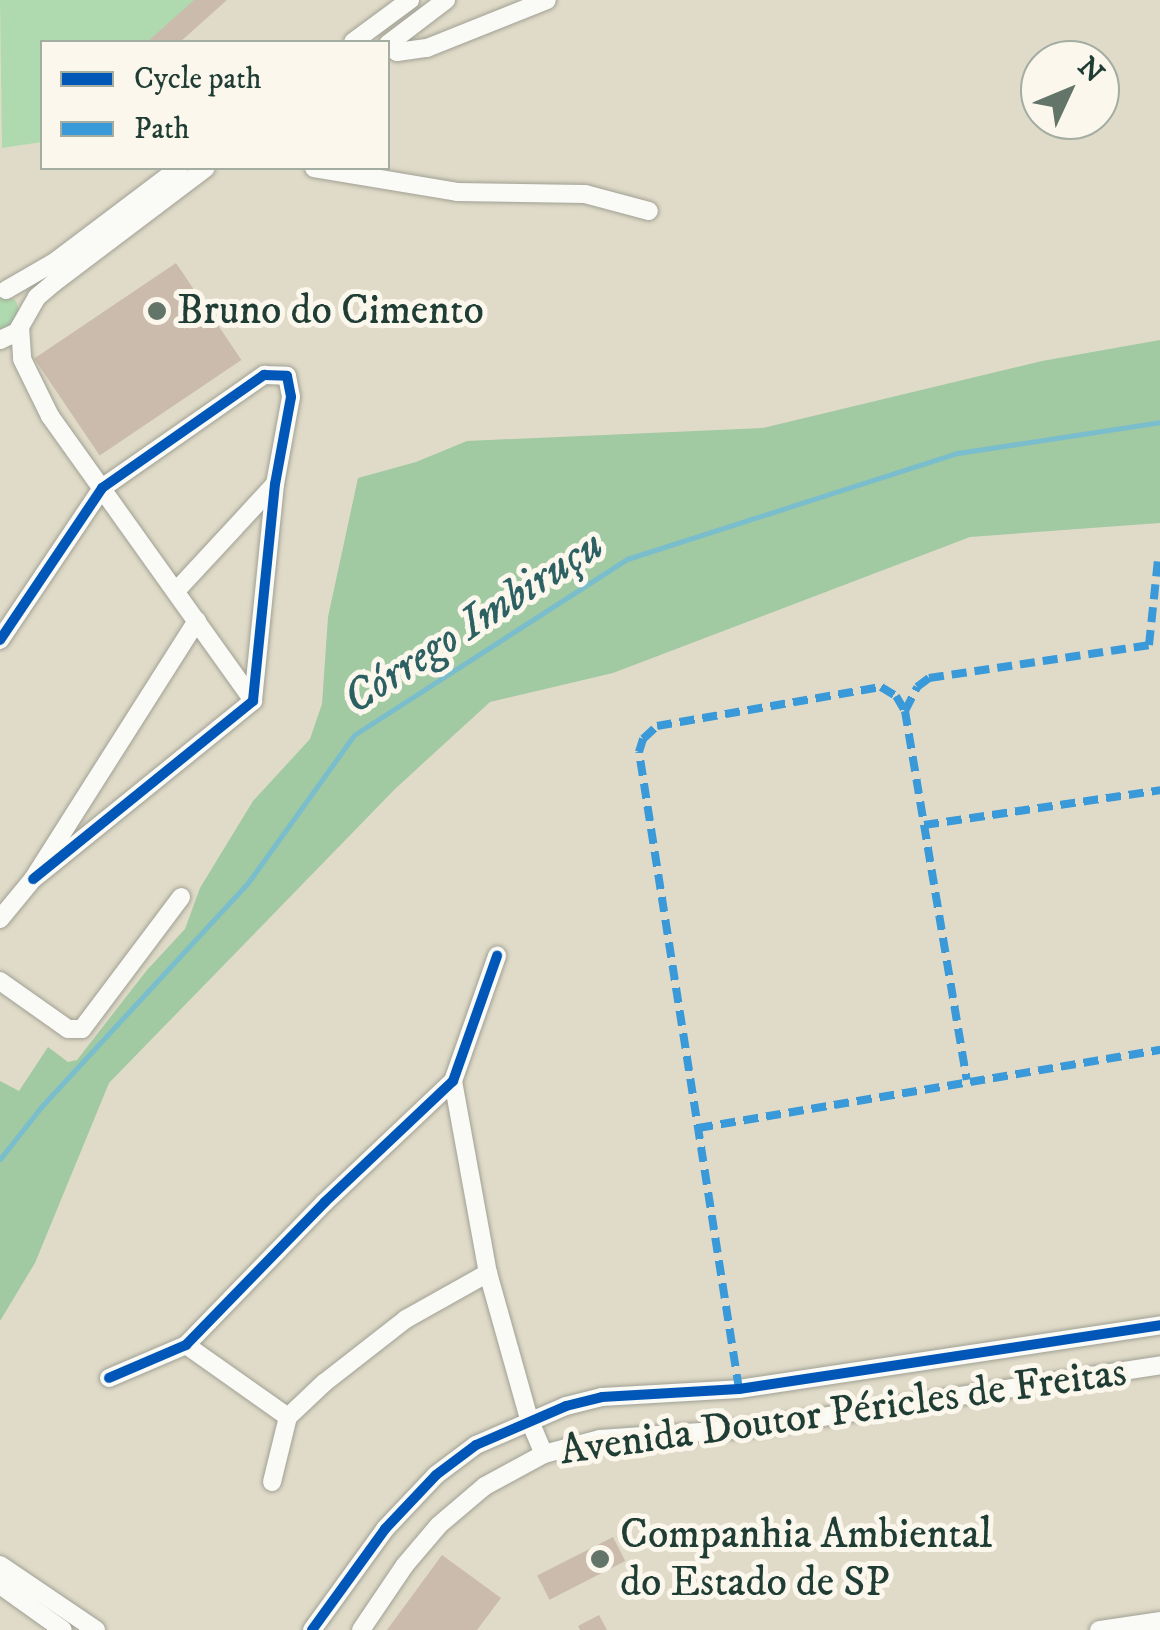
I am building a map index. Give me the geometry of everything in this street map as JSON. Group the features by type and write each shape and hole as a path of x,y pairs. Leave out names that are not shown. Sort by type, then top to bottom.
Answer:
{"street":[{"path":"383,40 410,0"},
{"path":"383,40 446,0"},
{"path":"390,46 398,52 427,48 547,0"},
{"path":"3,289 56,261 175,170"},
{"path":"203,170 37,297 22,325 0,341 22,359 50,416 254,701"},
{"path":"326,170 457,192 584,194 649,211"},
{"path":"3,289 19,299 22,359"},
{"path":"0,640 102,488 264,374 287,376 292,397 275,484 254,701 33,879 4,908"},
{"path":"176,591 275,484"},
{"path":"33,879 196,621"},
{"path":"0,980 75,1031 88,1024 181,897"},
{"path":"108,1378 186,1345 325,1202 453,1081 496,956"},
{"path":"453,1081 488,1273 528,1420 544,1454"},
{"path":"272,1482 288,1417 406,1319 488,1273"},
{"name":"Avenida Doutor Péricles de Freitas","path":"312,1630 385,1528 436,1475 476,1444 528,1420 602,1397 740,1390 1160,1325"},
{"path":"186,1345 288,1417"},
{"name":"Avenida Doutor Péricles de Freitas","path":"361,1630 404,1565 439,1525 484,1486 544,1454 600,1439 744,1429 1160,1365"},
{"path":"0,1564 96,1630"},
{"path":"0,1585 63,1630"},
{"path":"1099,1630 1160,1621"}],"green space":[{"path":"0,0 207,0 160,40 40,40 40,142 2,148"},
{"path":"0,292 16,301 20,314 19,321 0,337"},
{"path":"1160,340 1160,523 970,537 613,673 490,702 395,789 109,1083 35,1263 0,1321 0,1081 19,1091 48,1047 68,1062 77,1060 147,970 185,929 200,888 253,801 310,739 322,704 328,617 358,478 416,462 467,441 763,428 1042,361"}],"building":[{"path":"194,0 227,0 182,40 149,40"},
{"name":"Bruno do Cimento","path":"176,263 241,360 100,456 34,359"},
{"path":"613,1537 625,1561 550,1600 537,1576"},
{"path":"442,1555 501,1598 477,1630 387,1630"},
{"path":"599,1615 607,1630 580,1630 578,1626"}],"waterway":[{"name":"Córrego Imbiruçu","path":"0,1159 41,1107 247,884 354,735 627,559 958,453 1160,422"}],"marked path":[{"path":"739,1389 639,752 643,739 657,726 881,687 896,696 905,711 917,687 929,678 1149,645 1158,560"},
{"path":"905,711 967,1080"},
{"path":"924,825 1160,790"},
{"path":"698,1128 1160,1050"}],"cycle path":[{"path":"0,640 102,488 264,375 287,376 291,397 275,484 253,701 33,879"},
{"path":"109,1378 186,1345 325,1202 453,1081 497,956"},
{"path":"312,1630 385,1529 436,1475 476,1445 566,1406 602,1397 739,1389 1160,1325"}],"place":[{"name":"Bruno do Cimento","path":"157,311"},
{"name":"Companhia Ambiental do Estado de SP","path":"600,1559"}]}
